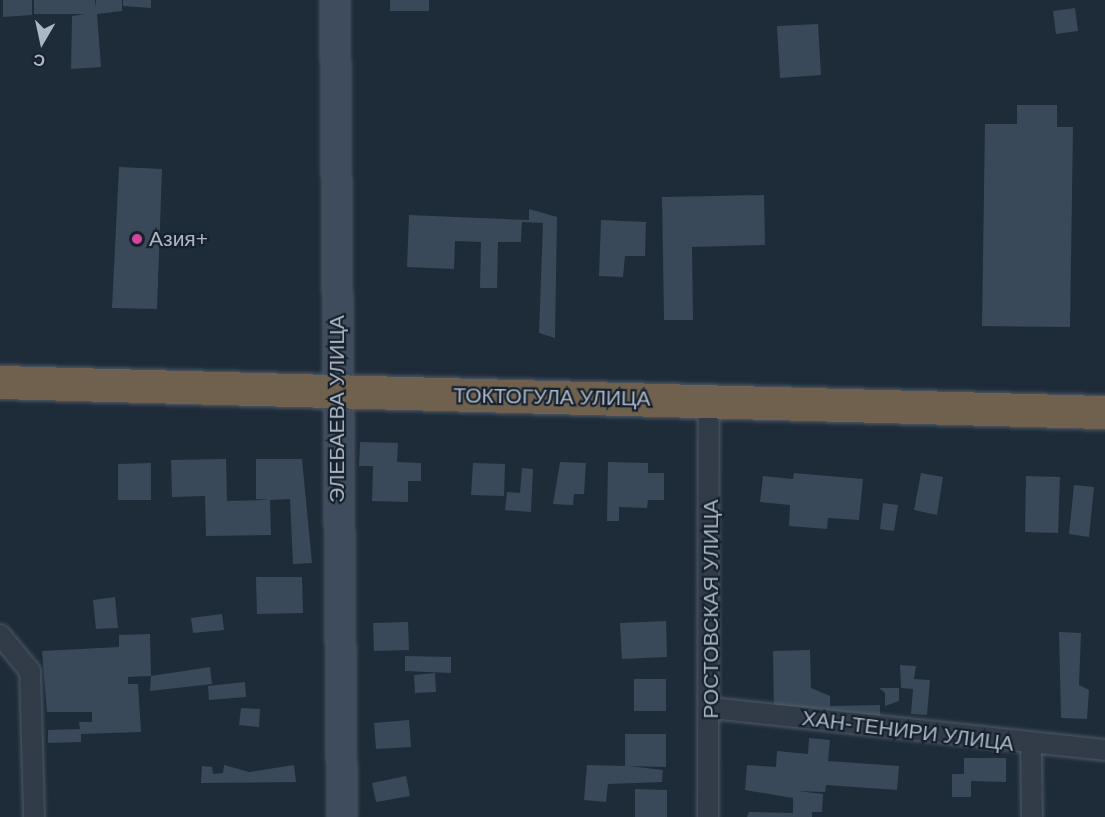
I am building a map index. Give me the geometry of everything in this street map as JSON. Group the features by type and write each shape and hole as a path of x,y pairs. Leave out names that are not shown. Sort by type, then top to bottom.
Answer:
{"highway":[{"name":"ТОКТОГУЛА УЛИЦА","path":"0,382 1105,412"}],"main road":[{"name":"ЭЛЕБАЕВА УЛИЦА","path":"335,0 342,817"}],"street":[{"name":"РОСТОВСКАЯ УЛИЦА","path":"708,817 712,708 709,401"},
{"path":"0,635 30,672 34,817"},
{"name":"ХАН-ТЕНИРИ УЛИЦА","path":"712,708 1030,746 1105,750"},
{"path":"1030,746 1032,817"}],"building":[{"path":"3,0 32,0 32,15 3,17"},
{"path":"34,0 95,0 96,7 96,0 122,0 122,11 97,14 101,67 71,69 72,16 85,14 34,14"},
{"path":"123,0 151,0 151,8 123,6"},
{"path":"390,0 429,0 429,11 390,11"},
{"path":"1075,8 1078,31 1056,34 1053,11"},
{"path":"818,24 821,75 780,78 777,26"},
{"path":"1017,105 1057,105 1057,127 1073,127 1070,327 982,326 985,124 1017,124"},
{"name":"Aзия+","path":"119,167 162,169 157,309 112,308"},
{"path":"764,195 765,245 692,247 693,320 664,320 662,197"},
{"path":"529,209 557,217 555,338 539,333 543,223 522,222 521,242 498,242 497,288 480,288 481,242 455,241 454,269 407,267 409,215 529,220"},
{"path":"601,220 646,222 645,256 625,256 623,277 599,276"},
{"path":"360,442 398,443 397,462 421,463 421,481 408,481 408,502 372,501 373,466 359,466"},
{"path":"226,459 227,501 270,500 271,535 206,536 205,496 172,497 171,460"},
{"path":"256,459 302,459 312,563 293,564 290,499 256,499"},
{"path":"560,462 586,463 584,494 574,494 573,505 553,504"},
{"path":"608,462 648,463 648,473 664,473 664,500 648,500 647,508 619,507 619,521 607,521"},
{"path":"151,463 151,500 118,500 118,464"},
{"path":"473,463 505,464 504,496 471,495"},
{"path":"522,468 533,469 531,512 505,510 507,492 520,493"},
{"path":"794,473 863,479 859,520 828,518 827,529 789,526 790,505 760,502 763,476 793,479"},
{"path":"921,473 943,477 937,515 914,510"},
{"path":"1026,476 1060,477 1058,533 1025,532"},
{"path":"1074,485 1094,487 1089,537 1069,534"},
{"path":"883,503 898,505 894,531 880,529"},
{"path":"256,577 302,577 303,613 257,614"},
{"path":"115,597 118,628 96,629 93,600"},
{"path":"222,614 224,630 193,633 191,618"},
{"path":"666,621 667,657 622,659 620,623"},
{"path":"408,622 409,650 374,651 373,623"},
{"path":"1059,632 1081,633 1079,685 1089,690 1087,719 1061,718"},
{"path":"150,634 151,676 128,677 128,684 138,684 141,732 81,734 81,742 48,743 48,730 80,729 79,722 92,722 92,712 47,712 42,651 119,647 119,635"},
{"path":"810,650 811,688 830,696 830,706 880,705 880,720 774,715 773,651"},
{"path":"405,656 451,657 451,673 405,671"},
{"path":"900,665 916,666 914,679 930,680 927,715 911,714 913,689 901,688"},
{"path":"210,667 212,684 150,691 151,676"},
{"path":"435,673 436,692 415,693 414,675"},
{"path":"634,679 666,679 666,711 634,711"},
{"path":"245,682 246,697 209,700 208,686"},
{"path":"879,688 899,688 899,701 885,706 885,693"},
{"path":"241,708 260,709 259,727 239,725"},
{"path":"409,720 411,747 376,749 374,723"},
{"path":"625,734 666,734 666,767 629,766 663,770 662,782 608,784 606,802 584,800 587,765 625,766"},
{"path":"809,738 830,740 828,761 899,766 897,790 826,785 825,792 797,791 823,794 822,812 812,812 812,817 747,817 749,812 793,813 793,798 745,790 747,765 776,767 777,751 808,754"},
{"path":"964,758 1006,758 1006,782 971,781 971,797 952,797 952,774 964,774"},
{"path":"224,765 249,772 294,765 296,782 201,783 202,766 212,767 213,774 223,773"},
{"path":"406,776 410,796 376,802 372,783"},
{"path":"635,789 667,790 667,817 635,817"}],"place":[{"name":"Aзия+","path":"137,239"}]}
